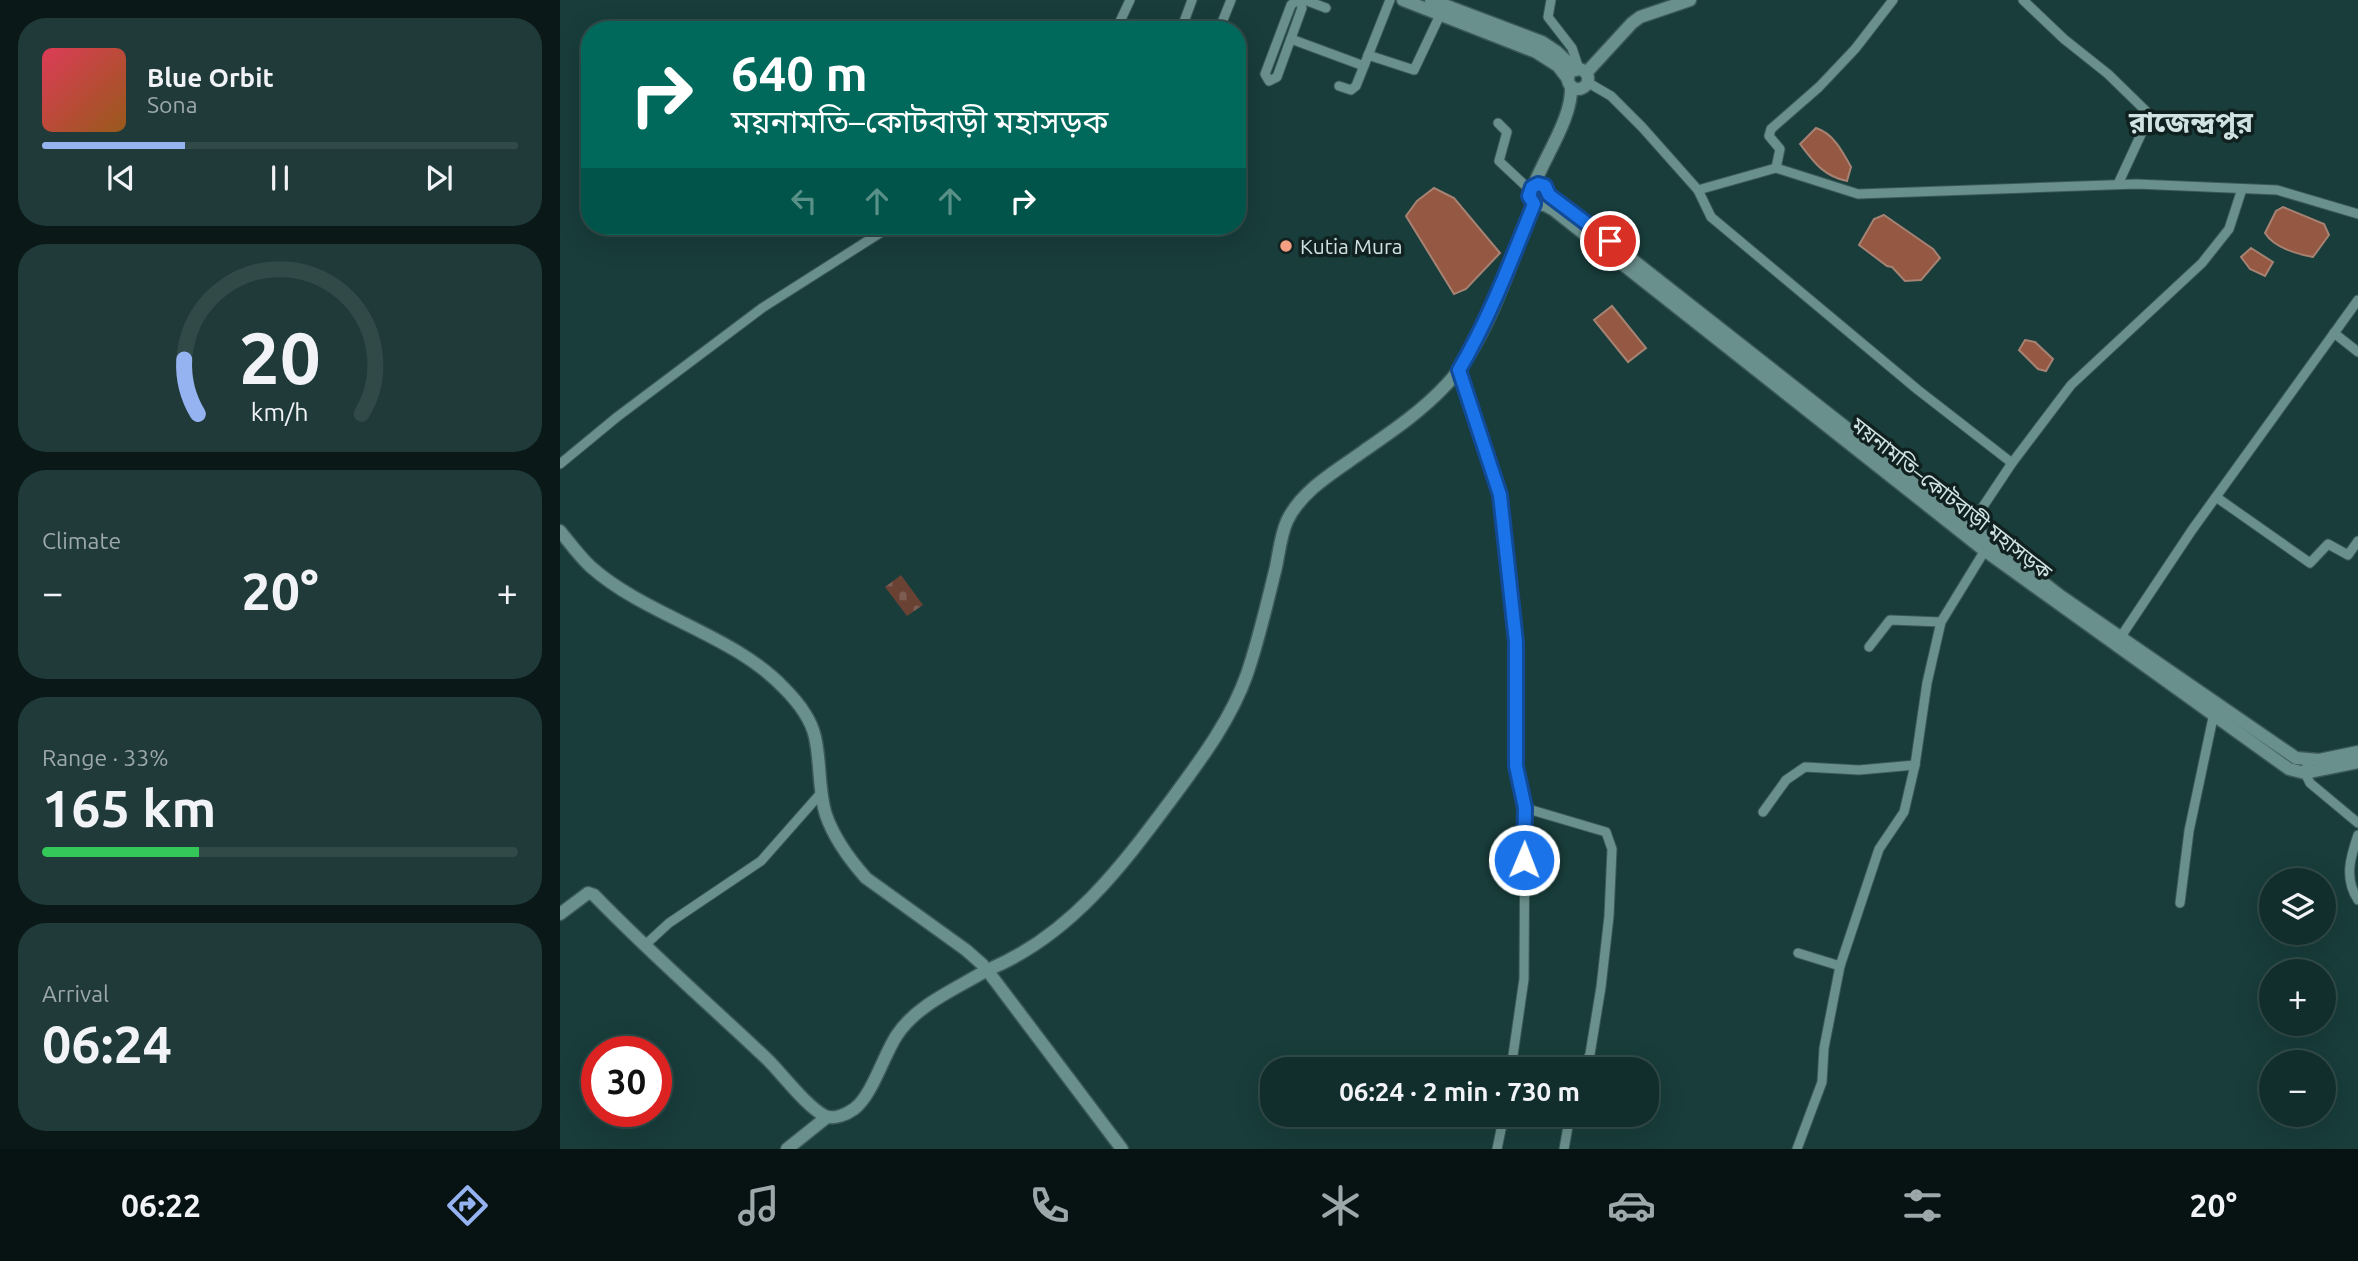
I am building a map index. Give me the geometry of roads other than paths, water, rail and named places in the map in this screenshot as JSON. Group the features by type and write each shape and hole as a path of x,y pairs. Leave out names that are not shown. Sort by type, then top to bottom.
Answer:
{"main road":[{"path":"1403,0 1536,52 1578,78"},
{"path":"1431,0 1542,43 1557,52 1578,78"},
{"path":"560,914 582,896 588,893 594,895 643,946 827,1117 834,1118 856,1108 897,1034 919,1012 987,970 1011,960 1066,922 1093,898 1153,824 1201,760 1246,678 1258,642 1287,521 1315,486 1410,418 1443,389 1459,370 1488,316 1539,194 1578,78 1640,17 1690,0"},
{"name":"ময়নামতি–কোটবাড়ী মহাসড়ক","path":"1539,194 1554,210 2115,646 2214,713 2289,769 2306,767"},
{"name":"ময়নামতি–কোটবাড়ী মহাসড়ক","path":"1817,412 1970,526 1987,546 2306,767"},
{"path":"560,531 599,573 626,591 754,662 786,689 806,715 815,734 826,816 854,864 866,878 966,950 987,970 1122,1149"},
{"path":"2306,767 2358,752"},
{"path":"2306,767 2358,762"},
{"path":"787,1149 827,1117"}],"street":[{"path":"1120,21 1130,0"},
{"path":"1184,21 1192,0"},
{"path":"1222,21 1230,0"},
{"path":"1301,0 1302,8 1277,77 1269,81 1265,74 1291,5 1301,0 1326,8"},
{"path":"1339,86 1354,89 1390,0"},
{"path":"1551,0 1548,17 1572,48 1578,78 1611,96 1642,127 1698,190 1711,217 1918,390 2012,463"},
{"path":"1776,168 1780,149 1769,136 1771,130 1855,49 1893,0"},
{"path":"2023,0 2064,39 2108,74 2150,115 2118,184"},
{"path":"1368,55 1414,70 1440,15"},
{"path":"1291,39 1364,66"},
{"path":"1497,123 1507,132 1499,161 1539,194"},
{"path":"1698,190 1776,168 1858,194 2118,184 2277,190 2358,214"},
{"path":"1970,526 2012,463 2071,385 2202,263 2229,229 2242,189"},
{"path":"560,464 617,417 762,308 877,235"},
{"path":"2120,638 2216,497 2358,300"},
{"path":"2334,333 2358,352"},
{"path":"1459,370 1500,495 1516,642 1516,766 1525,808 1524,979 1513,1057"},
{"path":"2216,497 2310,563 2328,544 2348,555 2358,541"},
{"path":"1797,1149 1822,1082 1824,1048 1840,966 1879,849 1903,812 1915,765 1927,683 1941,622 1987,546"},
{"path":"1869,647 1890,620 1941,622"},
{"path":"2180,903 2189,831 2214,713"},
{"path":"1763,812 1786,780 1805,767 1859,770 1915,765"},
{"path":"2306,767 2310,783 2358,823"},
{"path":"643,946 669,923 761,861 821,793"},
{"path":"1525,808 1606,832 1612,849 1609,916 1601,987 1589,1057"},
{"path":"2358,835 2350,857 2349,872 2350,883 2358,900"},
{"path":"1798,953 1840,966"},
{"path":"1497,1149 1502,1127"},
{"path":"1564,1149 1568,1127"}],"place":[{"name":"Kutia Mura","path":"1286,246"}],"district":[{"name":"রাজেন্দ্রপুর","path":"2191,121"}]}
